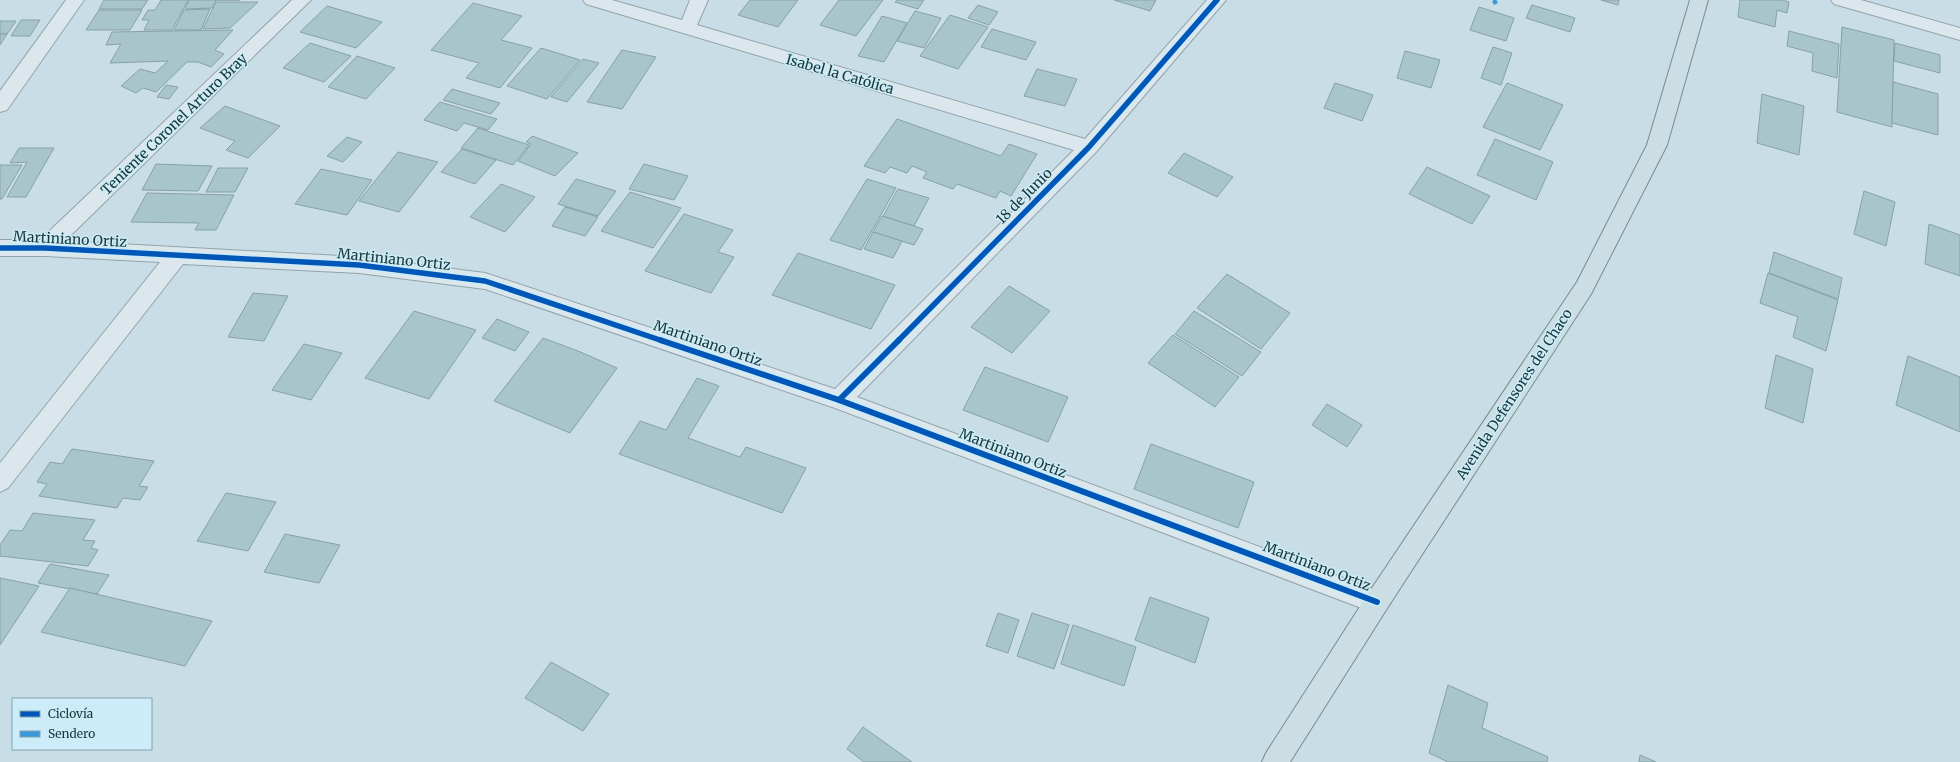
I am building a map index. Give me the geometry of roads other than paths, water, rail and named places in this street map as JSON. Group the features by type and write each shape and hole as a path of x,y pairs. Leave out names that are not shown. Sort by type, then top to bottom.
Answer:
{"main road":[{"name":"Avenida Defensores del Chaco","path":"1275,762 1377,602 1584,288 1657,145 1699,0"}],"street":[{"path":"0,105 75,0"},
{"name":"Teniente Coronel Arturo Bray","path":"45,248 302,0"},
{"name":"Isabel la Católica","path":"592,0 1089,147"},
{"path":"687,29 699,0"},
{"name":"18 de Junio","path":"838,400 1089,147 1217,0"},
{"path":"1840,0 1960,34"},
{"name":"Martiniano Ortiz","path":"0,248 45,248 359,265 485,281 838,400 1377,602"},
{"path":"0,481 177,256"}]}
